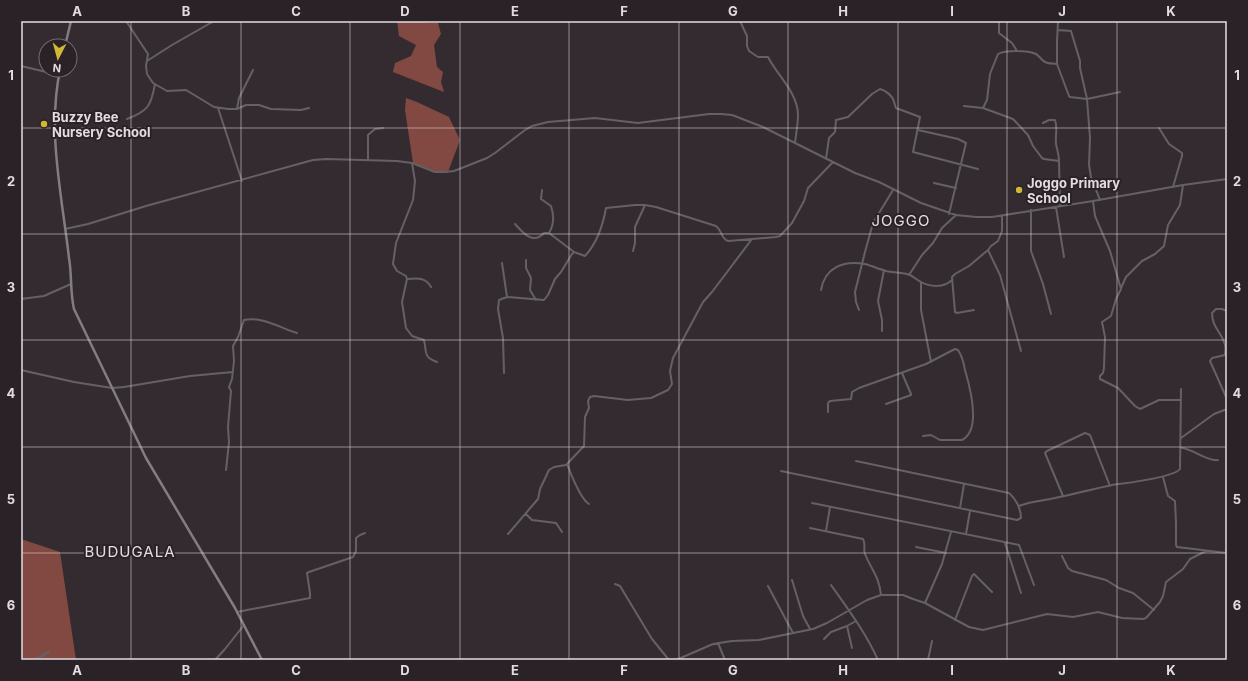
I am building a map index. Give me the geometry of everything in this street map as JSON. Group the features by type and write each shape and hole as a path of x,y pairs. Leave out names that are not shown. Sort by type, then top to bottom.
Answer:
{"street":[{"path":"67,38 71,21"},
{"path":"126,21 148,54 146,66 147,74 155,84 169,92 181,90 188,91 200,99 218,107 237,109 246,105 259,105 271,109 302,110 309,108"},
{"path":"147,61 214,21"},
{"path":"740,21 747,36 747,46 749,51 758,57 768,57 771,64 781,76 792,94 798,114 795,143"},
{"path":"999,21 1000,33 1012,43 1017,51"},
{"path":"1058,21 1058,64 1069,96 1087,99 1120,92"},
{"path":"1058,30 1071,31 1080,61 1080,68 1087,99 1090,138 1089,166 1091,177 1100,200"},
{"path":"983,108 988,96 990,74 998,54 1006,51 1032,52 1048,64 1058,64"},
{"path":"21,66 38,70"},
{"path":"237,109 240,98 253,70"},
{"path":"59,78 55,105 56,150 65,229 70,258 71,295 74,309 146,458 237,612 262,660"},
{"path":"127,119 140,113 150,104 155,84"},
{"path":"826,159 829,138 835,132 836,120 848,117 872,94 880,89 886,92 894,101 894,106 896,108 920,117 913,152 961,166 978,169"},
{"path":"964,106 983,108 1013,119 1028,135 1033,146 1042,158 1059,161"},
{"path":"218,107 242,181"},
{"path":"65,229 88,224 146,206 242,181 313,160 398,161 412,163 435,172 454,171 487,158 532,126 548,122 589,119 606,119 638,123 709,114 725,114 745,120 921,203 950,214 976,217 1002,215 1227,179"},
{"path":"1043,123 1053,120 1056,123 1056,144 1059,154 1060,206"},
{"path":"368,160 368,135 375,129 383,128"},
{"path":"1159,128 1169,144 1182,153 1173,187"},
{"path":"918,130 958,139 966,143 950,214"},
{"path":"515,224 530,238 539,238 544,233 549,233 574,252 585,256 592,248 603,225 606,208 634,205 656,207 716,226 720,230 725,240 731,241 776,237 780,236 792,223 808,188 833,162"},
{"path":"412,163 415,181 413,200 396,243 393,264 397,271 404,275 407,279 426,280 431,287"},
{"path":"934,183 956,188"},
{"path":"1181,400 1159,400 1140,409 1135,406 1118,388 1100,379 1100,376 1103,373 1104,368 1105,337 1102,322 1111,316 1116,299 1126,277 1142,261 1155,254 1164,246 1168,225 1180,206 1183,185"},
{"path":"542,190 541,199 552,206 554,214 549,233"},
{"path":"859,310 855,297 873,223 893,190"},
{"path":"1093,201 1095,216 1110,251 1121,289"},
{"path":"633,251 635,243 635,227 645,205"},
{"path":"1056,206 1064,257"},
{"path":"1031,210 1031,252 1043,284 1051,314"},
{"path":"909,275 922,255 933,244 942,228 956,215"},
{"path":"821,290 824,278 830,270 836,266 862,264 909,275 921,282 939,286 948,284 955,274 969,266 998,241 1001,236 1002,215"},
{"path":"508,534 538,499 540,490 549,470 554,466 562,467 567,464 584,446 585,417 589,408 590,397 594,396 628,400 646,399 671,388 672,384 670,371 673,358 703,302 708,298 752,238"},
{"path":"988,250 1000,275 1021,350"},
{"path":"504,373 502,338 497,305 499,300 507,297 544,300 555,279 574,252"},
{"path":"526,260 526,268 531,278 530,290 536,300"},
{"path":"502,263 507,297"},
{"path":"882,331 882,320 878,301 884,270"},
{"path":"407,279 402,302 406,328 412,336 424,340 426,356 437,362"},
{"path":"952,280 955,312 957,313 974,310"},
{"path":"921,282 921,310 931,362"},
{"path":"21,299 44,296 71,284"},
{"path":"1227,311 1222,308 1216,309 1212,313 1213,323 1225,345 1225,355 1212,358 1210,361 1227,399"},
{"path":"226,470 229,442 228,427 231,391 229,386 234,361 233,346 244,320 260,320 297,333"},
{"path":"828,412 828,403 830,401 851,399 852,392 858,388 931,362 955,349 958,350 960,352 970,387 973,415 968,434 962,440 940,440 931,435 923,436"},
{"path":"21,370 74,382 112,388 190,376 232,372"},
{"path":"886,404 912,394 902,373"},
{"path":"1019,506 1034,501 1163,477 1178,471 1180,468 1181,448 1181,389"},
{"path":"1181,438 1214,414 1227,409"},
{"path":"1063,496 1045,453 1085,433 1090,435 1110,486"},
{"path":"1181,448 1204,456 1210,460 1218,460"},
{"path":"781,472 1017,520 1020,520 1022,516 1019,506 1009,493 856,461"},
{"path":"567,464 581,496 585,502 589,504"},
{"path":"1163,477 1168,496 1175,501 1176,544 1179,547 1227,553"},
{"path":"960,508 964,484"},
{"path":"812,503 1019,545 1034,585"},
{"path":"826,531 830,507"},
{"path":"966,534 970,511"},
{"path":"526,514 532,520 556,523 562,532"},
{"path":"810,528 863,539 865,542 864,552 878,580 881,595"},
{"path":"925,603 936,581 946,553 951,532"},
{"path":"237,612 310,598 307,573 353,557 356,551 356,538 365,533"},
{"path":"1004,543 1021,593"},
{"path":"916,547 946,553"},
{"path":"676,660 709,646 732,641 759,640 810,629 827,623 867,600 881,595 903,595 925,603 969,627 983,630 1047,614 1074,617 1098,612 1138,620 1146,618 1154,610 1163,596 1166,582 1182,569 1190,559 1206,551"},
{"path":"1062,556 1068,568 1106,580 1119,588 1133,593 1154,610"},
{"path":"955,620 974,574 992,592"},
{"path":"792,580 803,616 810,629"},
{"path":"615,584 620,586 652,639 669,660"},
{"path":"831,585 873,648 878,660"},
{"path":"768,586 793,633"},
{"path":"824,638 831,632 856,621"},
{"path":"215,660 226,649 244,625"},
{"path":"846,626 852,648"},
{"path":"928,660 932,641"},
{"path":"718,644 724,660"},
{"path":"31,660 48,652"}],"shaded area":[{"path":"397,21 428,21 429,23 438,23 441,34 434,45 437,67 443,72 441,82 444,92 393,72 395,63 411,56 416,45 399,36"},
{"path":"406,98 449,117 460,140 448,172 435,171 413,163 405,110"},
{"path":"21,539 60,552 76,660 21,660"}],"place":[{"name":"Buzzy Bee Nursery School","path":"44,124"},
{"name":"Joggo Primary School","path":"1019,190"}],"district":[{"name":"JOGGO","path":"901,220"},
{"name":"BUDUGALA","path":"130,551"}]}
